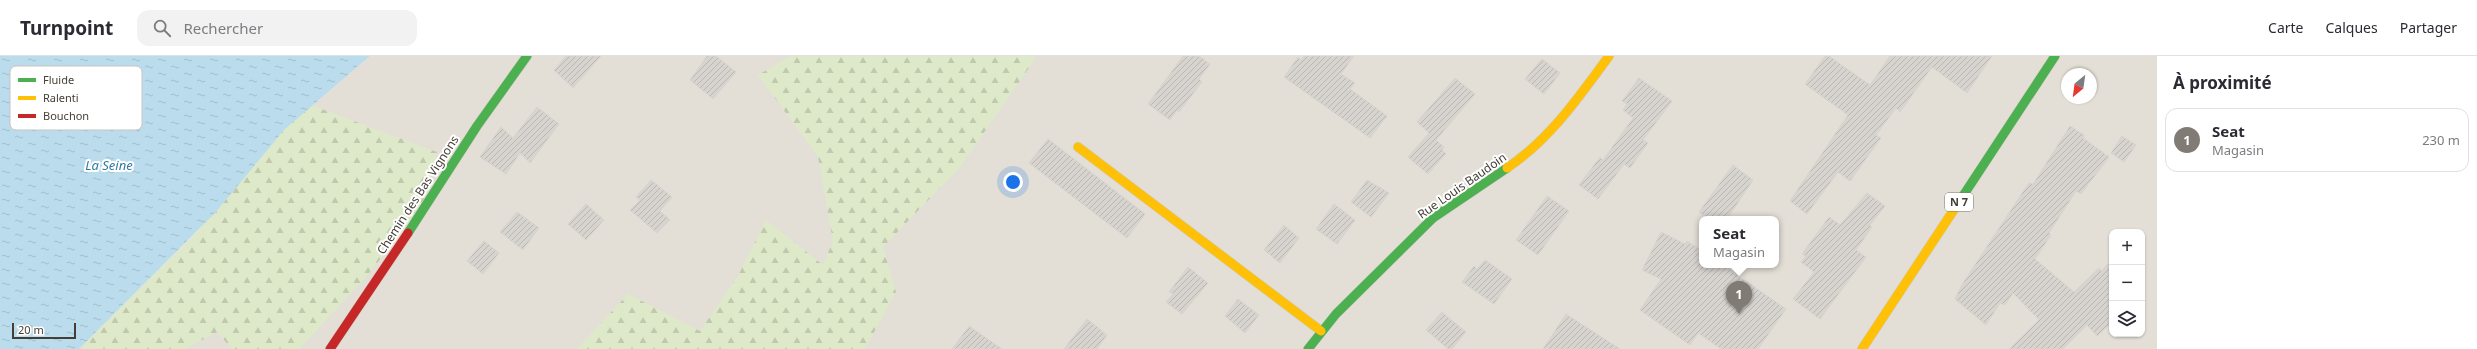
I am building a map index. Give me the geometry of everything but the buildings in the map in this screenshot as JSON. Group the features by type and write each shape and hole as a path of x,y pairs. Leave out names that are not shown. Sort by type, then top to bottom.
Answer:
{"street":[{"name":"Chemin des Bas Vignons","path":"330,349 427,205 477,126 527,56"},
{"name":"Rue Louis Baudoin","path":"1308,349 1321,331 1433,218 1519,160 1543,139 1568,112 1609,56"},
{"name":"N 7","path":"1862,349 2055,56"},
{"path":"1078,147 1321,331"}],"shaded area":[{"path":"370,56 2157,56 2157,349 79,349 199,230 284,130"}],"green space":[{"path":"791,56 1037,56 961,166 883,247 896,292 865,349 577,349 628,294 700,331 738,276 766,220 823,265 833,241 818,157 758,75"},
{"path":"311,105 437,152 425,203 366,277 299,349 232,349 217,332 185,349 84,349 82,346 199,230 283,130"}],"water":[{"name":"La Seine","path":"0,56 370,56 284,130 215,213 79,349 0,349"}],"traffic: fast":[{"path":"408,233 477,126 527,56"},
{"path":"1957,205 2055,56"},
{"path":"1308,349 1336,314 1433,218 1507,168"}],"traffic: slow":[{"path":"1507,168 1522,157 1550,131 1575,102 1609,56"},
{"path":"1078,147 1321,331"},
{"path":"1862,349 1957,205"}],"traffic: jam":[{"path":"330,349 408,233"}],"place":[{"name":"Seat","path":"1739,314"}]}
